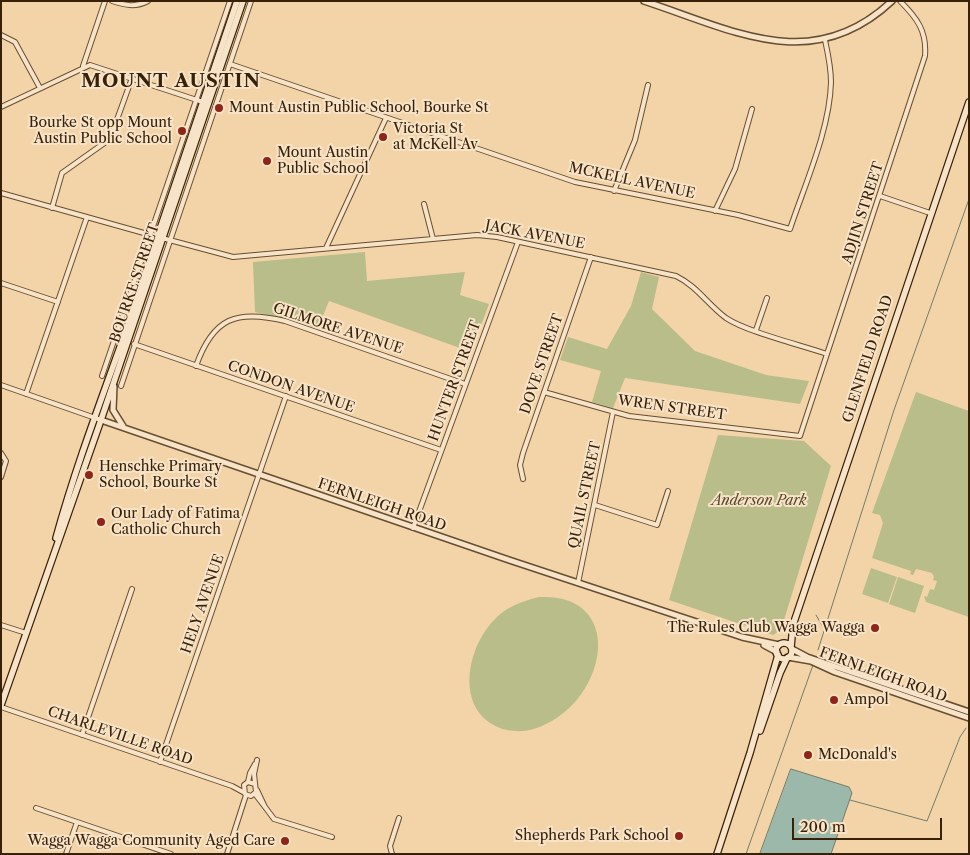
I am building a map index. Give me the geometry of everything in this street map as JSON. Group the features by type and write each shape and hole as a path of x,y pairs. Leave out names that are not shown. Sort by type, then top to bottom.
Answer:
{"main road":[{"name":"BOURKE STREET","path":"1,706 101,420 237,1"},
{"name":"BOURKE STREET","path":"205,103 243,1"},
{"name":"GLENFIELD ROAD","path":"791,648 793,626 930,213 969,102"},
{"name":"BOURKE STREET","path":"47,572 71,485 94,417 160,238"},
{"name":"GLENFIELD ROAD","path":"750,753 780,644 793,626"},
{"path":"717,854 750,753 791,648 780,644"},
{"path":"777,654 782,658 787,658"}],"street":[{"path":"83,66 105,1"},
{"path":"112,1 130,6 138,6 148,1"},
{"name":"BOURKE STREET","path":"102,376 230,1"},
{"name":"BOURKE STREET","path":"121,386 251,1"},
{"path":"644,1 762,39 800,43 825,40 850,32 866,24 892,1"},
{"name":"ADJIN STREET","path":"800,436 925,56 924,34 920,24 900,1"},
{"path":"1,35 16,42 40,88"},
{"name":"MCKELL AVENUE","path":"230,64 575,182 715,211 790,229 826,120 830,100 830,62 825,40"},
{"path":"1,107 83,66 96,66 205,103"},
{"path":"52,208 62,173 110,139 132,78"},
{"path":"614,191 635,140 648,85"},
{"path":"715,211 735,169 752,109"},
{"path":"326,248 386,118"},
{"path":"1,193 151,235"},
{"path":"880,196 930,213"},
{"path":"424,204 433,239"},
{"path":"26,394 87,217"},
{"name":"JACK AVENUE","path":"160,238 233,256 487,235 676,276 697,289 726,318 828,354"},
{"name":"HUNTER STREET","path":"413,528 518,242"},
{"name":"DOVE STREET","path":"523,479 520,470 521,459 591,257"},
{"path":"1,283 58,302"},
{"path":"756,330 767,298"},
{"name":"GILMORE AVENUE","path":"196,366 204,345 214,331 231,320 255,315 285,321 465,384"},
{"name":"BOURKE STREET","path":"117,333 124,336"},
{"name":"CONDON AVENUE","path":"134,344 441,450"},
{"path":"120,363 113,404 117,418 127,429"},
{"name":"FERNLEIGH ROAD","path":"1,385 413,528 578,583 758,642 780,644"},
{"name":"WREN STREET","path":"544,392 641,418 800,436"},
{"name":"HELY AVENUE","path":"160,762 286,396"},
{"name":"QUAIL STREET","path":"578,583 613,412"},
{"path":"1,454 6,461 1,477"},
{"path":"595,505 657,525 668,490"},
{"path":"82,735 132,589"},
{"path":"1,625 26,633"},
{"name":"FERNLEIGH ROAD","path":"758,642 777,654"},
{"name":"FERNLEIGH ROAD","path":"791,648 807,657 969,712"},
{"name":"FERNLEIGH ROAD","path":"787,658 811,661 835,672 969,718"},
{"name":"CHARLEVILLE ROAD","path":"1,706 232,786 244,793 254,793"},
{"path":"227,854 242,810 246,784 257,760 254,793 242,810"},
{"path":"246,784 255,784"},
{"name":"CHARLEVILLE ROAD","path":"232,786 246,784"},
{"path":"254,793 274,818 332,837"},
{"path":"36,808 171,854"},
{"path":"392,854 390,846 399,818"},
{"path":"66,854 77,822"}],"green space":[{"path":"365,252 367,281 465,272 460,295 489,304 471,352 329,301 318,328 255,312 253,262"},
{"path":"641,272 659,277 652,309 695,351 766,375 809,381 800,404 625,378 613,408 592,402 601,371 560,360 568,337 607,349 631,306"},
{"path":"916,392 969,411 969,617 926,602 924,596 927,597 930,589 934,590 937,581 933,580 932,573 916,569 913,575 910,574 911,571 872,558 883,523 880,515 872,513"},
{"name":"Anderson Park","path":"718,435 804,441 831,466 781,630 773,635 669,600"},
{"path":"871,568 897,577 888,603 862,594"},
{"path":"898,577 924,586 915,613 889,604"},
{"path":"539,597 566,600 584,610 595,626 598,646 595,667 585,688 570,707 550,722 529,730 507,730 490,723 478,712 472,697 469,681 471,664 484,632 495,619 515,605"}],"shaded area":[{"path":"791,769 849,787 852,793 831,854 760,854"}],"waterway":[{"path":"818,650 894,410 969,199"},
{"path":"816,615 824,629"},
{"path":"746,854 813,665"},
{"path":"850,800 927,821 960,737 966,728"}],"place":[{"name":"Mount Austin Public School, Bourke St","path":"219,108"},
{"name":"Bourke St opp Mount Austin Public School","path":"182,131"},
{"name":"Victoria St at McKell Av","path":"383,137"},
{"name":"Mount Austin Public School","path":"267,161"},
{"name":"Henschke Primary School, Bourke St","path":"89,475"},
{"name":"Our Lady of Fatima Catholic Church","path":"101,522"},
{"name":"The Rules Club Wagga Wagga","path":"875,628"},
{"name":"Ampol","path":"834,700"},
{"name":"McDonald's","path":"808,755"},
{"name":"Shepherds Park School","path":"679,836"},
{"name":"Wagga Wagga Community Aged Care","path":"285,841"}],"district":[{"name":"MOUNT AUSTIN","path":"171,82"}]}
